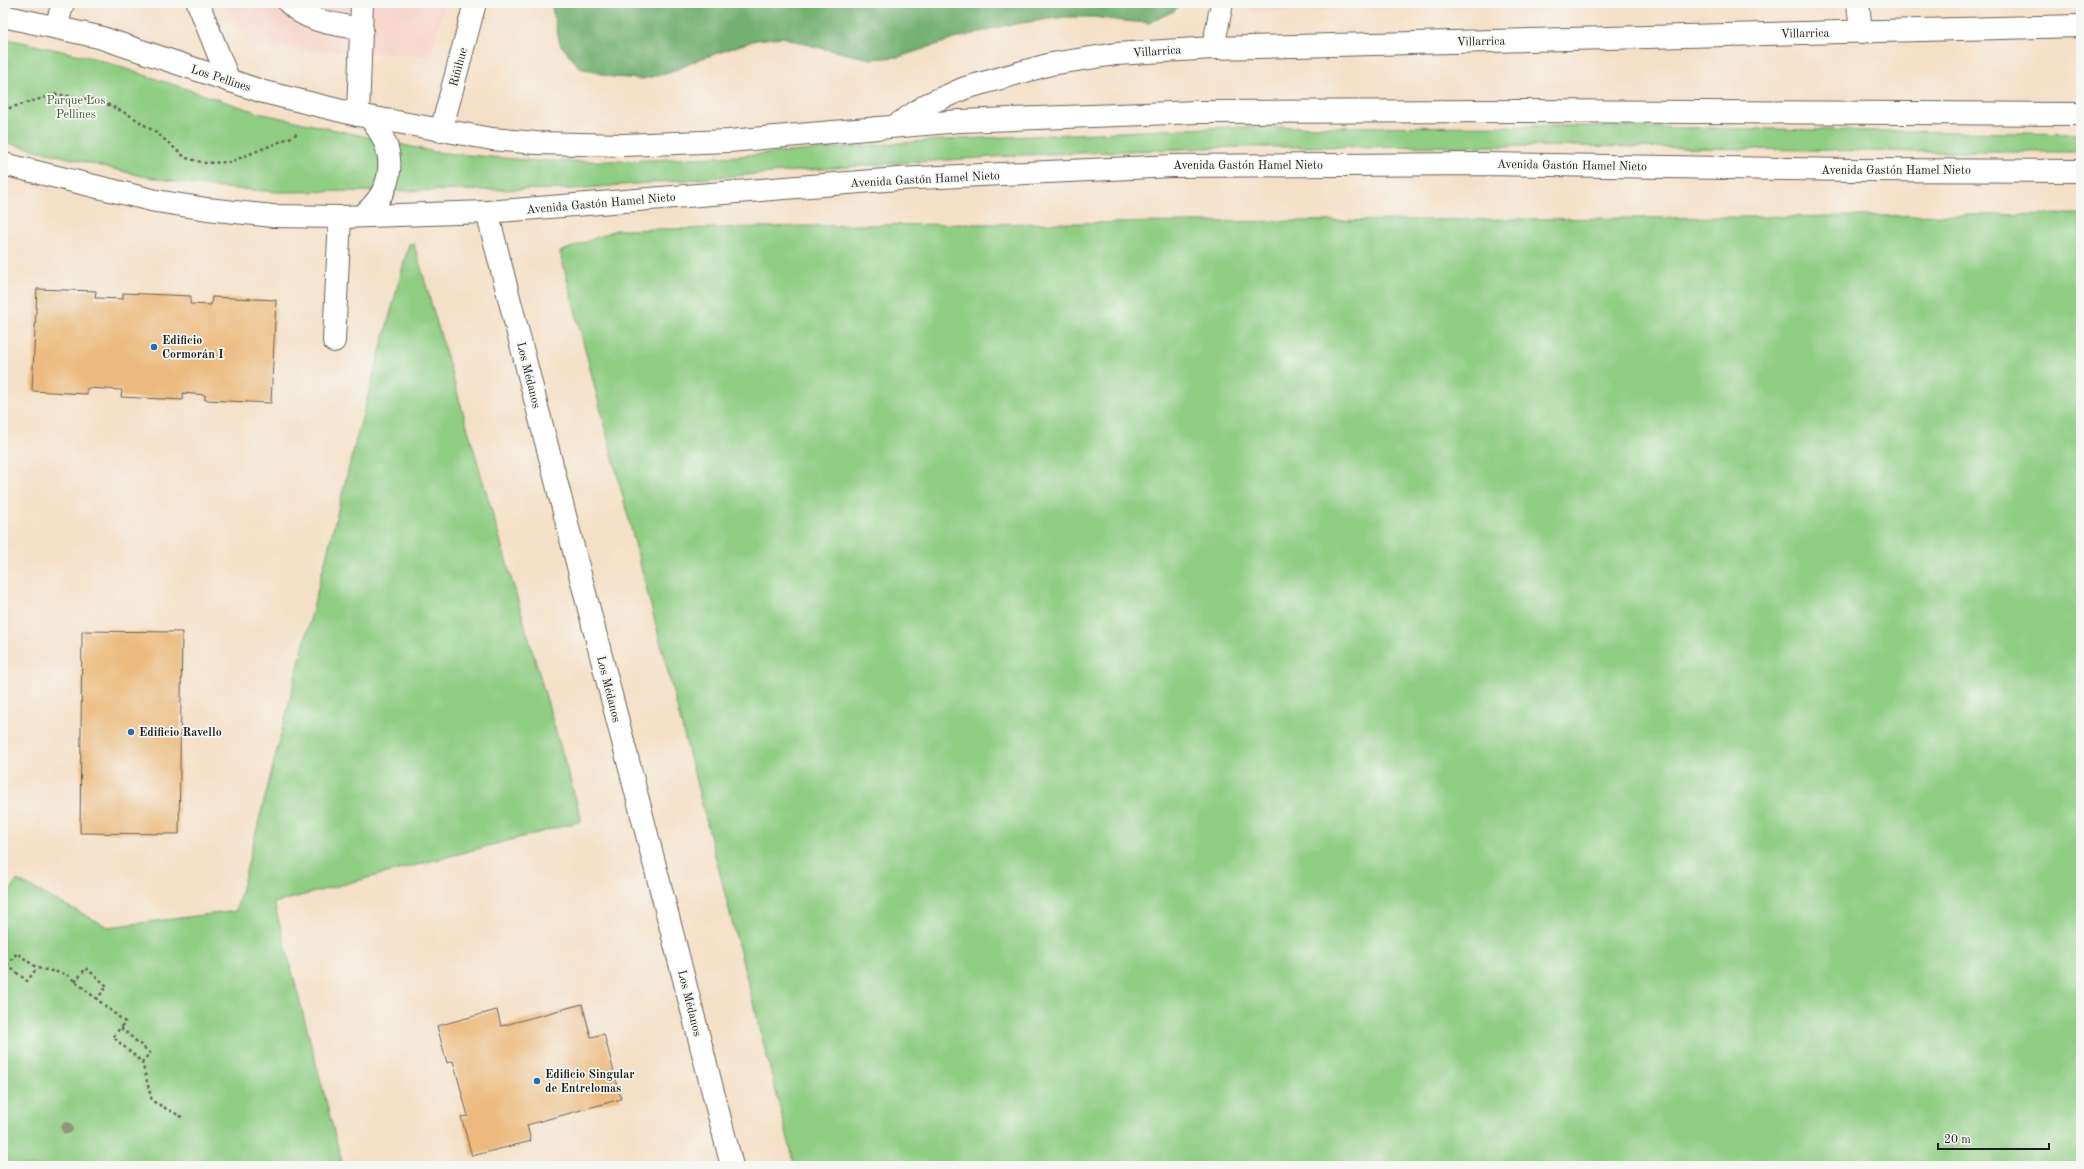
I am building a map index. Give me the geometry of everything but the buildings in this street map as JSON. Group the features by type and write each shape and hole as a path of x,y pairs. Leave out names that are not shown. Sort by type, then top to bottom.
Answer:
{"main road":[{"path":"56,27 63,3"},
{"path":"198,3 228,81"},
{"path":"289,3 304,15 318,20 362,29"},
{"path":"3,164 106,190 185,206 273,216 362,216 373,207 382,196 388,182 390,165 388,147 381,131 364,117 362,3"},
{"name":"Riñihue","path":"441,131 475,3"},
{"path":"1213,48 1222,3"},
{"path":"1858,3 1861,32"},
{"name":"Los Pellines","path":"3,16 99,37 264,92 364,117 441,131"},
{"name":"Villarrica","path":"894,126 928,104 965,88 1051,64 1116,54 1213,48 2081,26"},
{"path":"441,131 492,139 536,143 616,145 729,141 960,121 1198,112 1540,111 2081,114"},
{"name":"Avenida Gastón Hamel Nieto","path":"362,216 487,212 898,179 1173,166 1484,164 1852,170 2081,171"},
{"name":"Los Médanos","path":"487,212 732,1166"},
{"path":"334,340 340,217"}],"path":[{"path":"3,110 56,94 101,101 136,119 158,134 186,158 205,163 230,162 294,136 323,107"},
{"path":"3,970 18,953 37,968 66,974 97,999 125,1022 113,1037 142,1062 152,1101 182,1116"},
{"path":"7,965 27,981 37,968"},
{"path":"75,982 86,968 107,986 97,999"},
{"path":"121,1028 150,1053 142,1062"}],"shaded area":[{"path":"228,3 445,3 431,56 253,48"},
{"path":"1252,3 1578,3 1250,12"}],"green space":[{"path":"551,3 1182,3 1174,11 1149,23 1094,17 1064,17 1007,25 954,39 899,57 871,59 811,46 783,37 756,40 700,59 669,73 642,79 612,77 580,68 560,44"},
{"name":"Parque Los Pellines","path":"3,38 93,58 259,113 435,152 536,161 626,161 738,156 938,140 1231,127 1576,126 2081,134 2081,152 1923,152 1575,146 1234,147 1025,155 884,164 573,189 279,192 209,187 142,176 3,142"},
{"path":"2081,214 2081,1166 795,1166 560,252 616,230 860,225"},
{"path":"409,244 414,244 582,821 274,903 343,1166 3,1166 3,903 17,880 108,927 236,911 351,459"}],"place":[{"name":"Edificio Cormorán I","path":"154,347"},
{"name":"Edificio Ravello","path":"131,732"},
{"name":"Edificio Singular de Entrelomas","path":"537,1081"}]}
